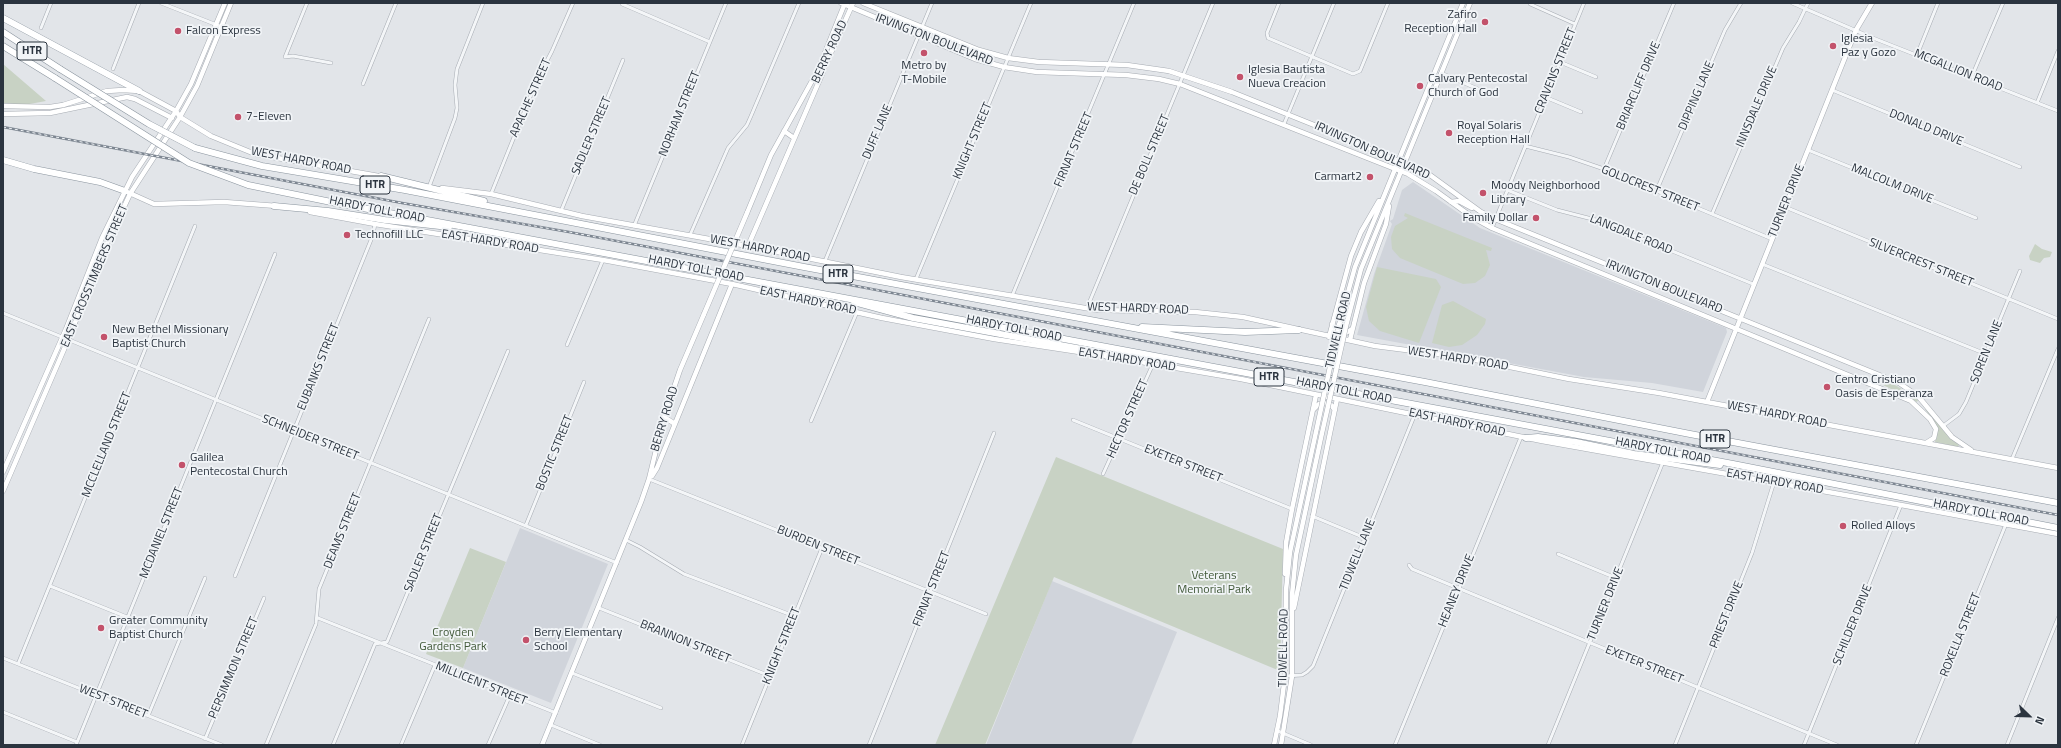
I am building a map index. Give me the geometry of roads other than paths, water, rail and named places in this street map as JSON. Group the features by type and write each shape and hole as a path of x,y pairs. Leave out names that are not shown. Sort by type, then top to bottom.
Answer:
{"highway":[{"path":"3,18 139,91"},
{"name":"HARDY TOLL ROAD","path":"3,32 149,124 195,148 262,166 555,218 1122,327 1425,382 1690,434 2058,503"},
{"name":"HARDY TOLL ROAD","path":"3,46 189,163 248,185 336,203 1733,464 2058,528"},
{"path":"3,160 12,164 100,182 128,192"},
{"path":"381,176 555,218"},
{"path":"274,206 328,211 434,226 480,230"},
{"path":"806,290 913,318 1098,352 1109,357"},
{"path":"1122,327 1245,332 1299,330"},
{"path":"1523,438 1538,437 1576,442 1634,454 1711,465 1733,464"}],"main road":[{"name":"EAST CROSSTIMBERS STREET","path":"3,472 62,337 102,238 191,84 225,3"},
{"name":"EAST CROSSTIMBERS STREET","path":"3,491 68,340 128,192 180,117 203,72 232,3"},
{"name":"IRVINGTON BOULEVARD","path":"844,3 852,5 918,36 974,59 1004,67 1037,72 1105,74 1159,79 1180,84 1401,171 1423,183 1472,217 1492,228 1899,395 1918,406 1936,429 1934,438 1926,443"},
{"name":"BERRY ROAD","path":"542,745 599,608 650,479 664,417 680,370 772,155 818,70 844,3"},
{"name":"IRVINGTON BOULEVARD","path":"863,3 979,50 1008,58 1039,62 1109,64 1148,67 1183,75 1343,137 1430,175 1481,212 1495,219 1899,383 1923,401 1943,426 1958,441 1973,450"},
{"path":"1463,3 1470,4"},
{"name":"TIDWELL ROAD","path":"1274,745 1278,731 1285,676 1286,590 1290,552 1339,325 1355,267 1463,3"},
{"name":"TURNER DRIVE","path":"1707,402 1856,30 1872,3"},
{"name":"TIDWELL ROAD","path":"1281,745 1284,734 1292,676 1292,595 1296,554 1346,326 1362,269 1470,4"},
{"name":"BERRY ROAD","path":"804,98 823,72 852,5"},
{"path":"197,68 203,72"},
{"path":"748,246 823,72"},
{"path":"3,106 39,108 56,106 107,92 123,90 139,91 176,111 180,117 171,118 135,99 127,97 64,112 3,114"},
{"path":"1418,112 1424,114"},
{"name":"WEST HARDY ROAD","path":"180,117 220,140 254,154 381,176 429,187 490,194 634,226 690,235 916,279 1087,308 1223,314 1375,346 1460,357 1569,379 1707,402 1926,443 1973,450 2058,468"},
{"path":"784,131 794,138"},
{"path":"1340,147 1343,137"},
{"path":"1329,337 1351,256 1361,232 1386,189"},
{"name":"EAST HARDY ROAD","path":"128,192 144,201 166,205 224,202 274,206 375,224 603,260 732,284 857,312 994,339 1153,364 1415,414 1523,438 1901,504 2058,534"},
{"path":"1350,340 1364,283 1386,224 1391,195"},
{"path":"1451,202 1459,201 1481,212"},
{"path":"102,238 108,241"},
{"path":"1547,251 1550,241"},
{"path":"1602,273 1605,263"},
{"path":"88,272 94,274"},
{"path":"650,479 657,468 732,284"},
{"path":"1670,301 1673,292"},
{"path":"1332,324 1337,331 1342,333 1346,333 1352,329"},
{"path":"1786,348 1790,339"},
{"path":"1871,383 1874,374"},
{"path":"42,382 49,385"},
{"path":"1286,590 1286,543 1316,395"},
{"path":"1291,627 1297,590 1337,399"},
{"path":"1918,406 1923,401"},
{"path":"1312,410 1319,404 1324,403 1331,405 1334,410"},
{"path":"664,417 675,424"},
{"path":"12,452 19,455"}],"street":[{"path":"41,28 51,3"},
{"path":"113,69 139,3"},
{"path":"161,3 222,28"},
{"path":"307,3 285,57 293,56 331,63"},
{"path":"363,84 396,3"},
{"path":"429,187 455,118 457,108 455,85 457,69 483,3"},
{"name":"APACHE STREET","path":"490,194 537,80 552,51 573,3"},
{"name":"NORHAM STREET","path":"634,226 726,3"},
{"path":"690,235 728,148 749,120 799,3"},
{"name":"DUFF LANE","path":"824,261 932,3"},
{"name":"KNIGHT STREET","path":"916,279 1031,3"},
{"name":"FIRNAT STREET","path":"1012,296 1134,3"},
{"name":"DE BOLL STREET","path":"1087,308 1213,3"},
{"path":"1279,3 1267,36 1275,42 1350,74 1357,74 1360,71 1388,3"},
{"path":"1284,124 1334,3"},
{"path":"1530,3 1575,24"},
{"path":"1579,3 1584,4"},
{"name":"BRIARCLIFF DRIVE","path":"1604,170 1674,3"},
{"name":"DIPPING LANE","path":"1656,192 1725,30 1741,3"},
{"name":"MCGALLION ROAD","path":"1792,3 2058,111"},
{"name":"INNSDALE DRIVE","path":"1712,214 1783,48 1808,3"},
{"path":"1917,55 1938,3"},
{"path":"1972,76 2003,3"},
{"path":"622,4 710,42"},
{"name":"CRAVENS STREET","path":"1492,228 1584,4"},
{"path":"2037,102 2058,50"},
{"name":"SADLER STREET","path":"561,211 623,60"},
{"path":"1560,62 1596,77"},
{"path":"1436,71 1485,92"},
{"name":"DONALD DRIVE","path":"1832,90 2020,167"},
{"path":"1545,97 1580,112"},
{"name":"GOLDCREST STREET","path":"1525,146 1562,155 1604,170 1772,239"},
{"name":"MALCOLM DRIVE","path":"1808,150 1976,218"},
{"name":"LANGDALE ROAD","path":"1507,190 1557,210 1596,220 1753,284"},
{"name":"SILVERCREST STREET","path":"1785,207 2058,319"},
{"name":"EUBANKS STREET","path":"235,576 373,235 375,224"},
{"name":"MCCLELLAND STREET","path":"18,664 139,368 195,226"},
{"name":"MCDANIEL STREET","path":"77,743 275,254"},
{"path":"568,345 603,260"},
{"path":"1762,264 1986,354"},
{"name":"SOREN LANE","path":"1943,426 1952,421 1963,409 2020,271"},
{"path":"811,421 857,312"},
{"name":"SCHNEIDER STREET","path":"3,313 617,563"},
{"name":"DEAMS STREET","path":"266,745 318,618 317,596 319,589 429,319"},
{"path":"2012,459 2058,349"},
{"name":"SADLER STREET","path":"334,745 375,644 387,642 508,351"},
{"name":"HECTOR STREET","path":"1103,474 1118,438 1153,364"},
{"name":"BOSTIC STREET","path":"526,525 584,382"},
{"name":"TIDWELL LANE","path":"1285,676 1305,674 1313,666 1415,414"},
{"name":"EXETER STREET","path":"1074,420 1292,509"},
{"name":"FIRNAT STREET","path":"869,744 994,434"},
{"name":"HEANEY DRIVE","path":"1395,745 1458,588 1523,438"},
{"name":"TURNER DRIVE","path":"1548,745 1663,462"},
{"name":"BURDEN STREET","path":"650,479 986,614"},
{"name":"PRIEST DRIVE","path":"1674,745 1752,553 1774,482"},
{"name":"SCHILDER DRIVE","path":"1804,745 1901,504"},
{"path":"1312,516 1365,538"},
{"name":"ROXELLA STREET","path":"1916,745 2006,524"},
{"path":"626,540 684,574 794,616"},
{"name":"KNIGHT STREET","path":"742,745 822,548"},
{"path":"1558,554 1616,578"},
{"name":"EXETER STREET","path":"1409,565 1412,569 1837,745"},
{"path":"148,716 205,578"},
{"path":"50,586 127,617"},
{"name":"PERSIMMON STREET","path":"205,739 264,598"},
{"name":"BRANNON STREET","path":"599,608 770,676"},
{"name":"MILLICENT STREET","path":"318,618 556,713"},
{"path":"2007,745 2058,618"},
{"name":"WEST STREET","path":"3,658 222,745"},
{"path":"401,745 435,665"},
{"path":"572,673 661,708"},
{"path":"488,745 510,695"},
{"path":"3,712 77,743"},
{"path":"551,725 600,745"},
{"path":"1278,731 1311,745"},
{"path":"869,744 875,745"}],"railway":[{"path":"3,127 402,203 569,232 882,291 2058,515"}],"place":[{"name":"Zafiro Reception Hall","path":"1485,22"},
{"name":"Falcon Express","path":"178,31"},
{"name":"Iglesia Paz y Gozo","path":"1833,46"},
{"name":"Metro by T-Mobile","path":"924,53"},
{"name":"Iglesia Bautista Nueva Creacion","path":"1240,77"},
{"name":"Calvary Pentecostal Church of God","path":"1420,86"},
{"name":"7-Eleven","path":"238,117"},
{"name":"Royal Solaris Reception Hall","path":"1449,133"},
{"name":"Carmart2","path":"1370,177"},
{"name":"Moody Neighborhood Library","path":"1483,193"},
{"name":"Family Dollar","path":"1536,218"},
{"name":"Technofill LLC","path":"347,235"},
{"name":"New Bethel Missionary Baptist Church","path":"104,337"},
{"name":"Centro Cristiano Oasis de Esperanza","path":"1827,387"},
{"name":"Galilea Pentecostal Church","path":"182,465"},
{"name":"Rolled Alloys","path":"1843,526"},
{"name":"Greater Community Baptist Church","path":"101,628"},
{"name":"Berry Elementary School","path":"526,640"}],"park label":[{"name":"Veterans Memorial Park","path":"1214,583"},
{"name":"Croyden Gardens Park","path":"453,640"}]}
